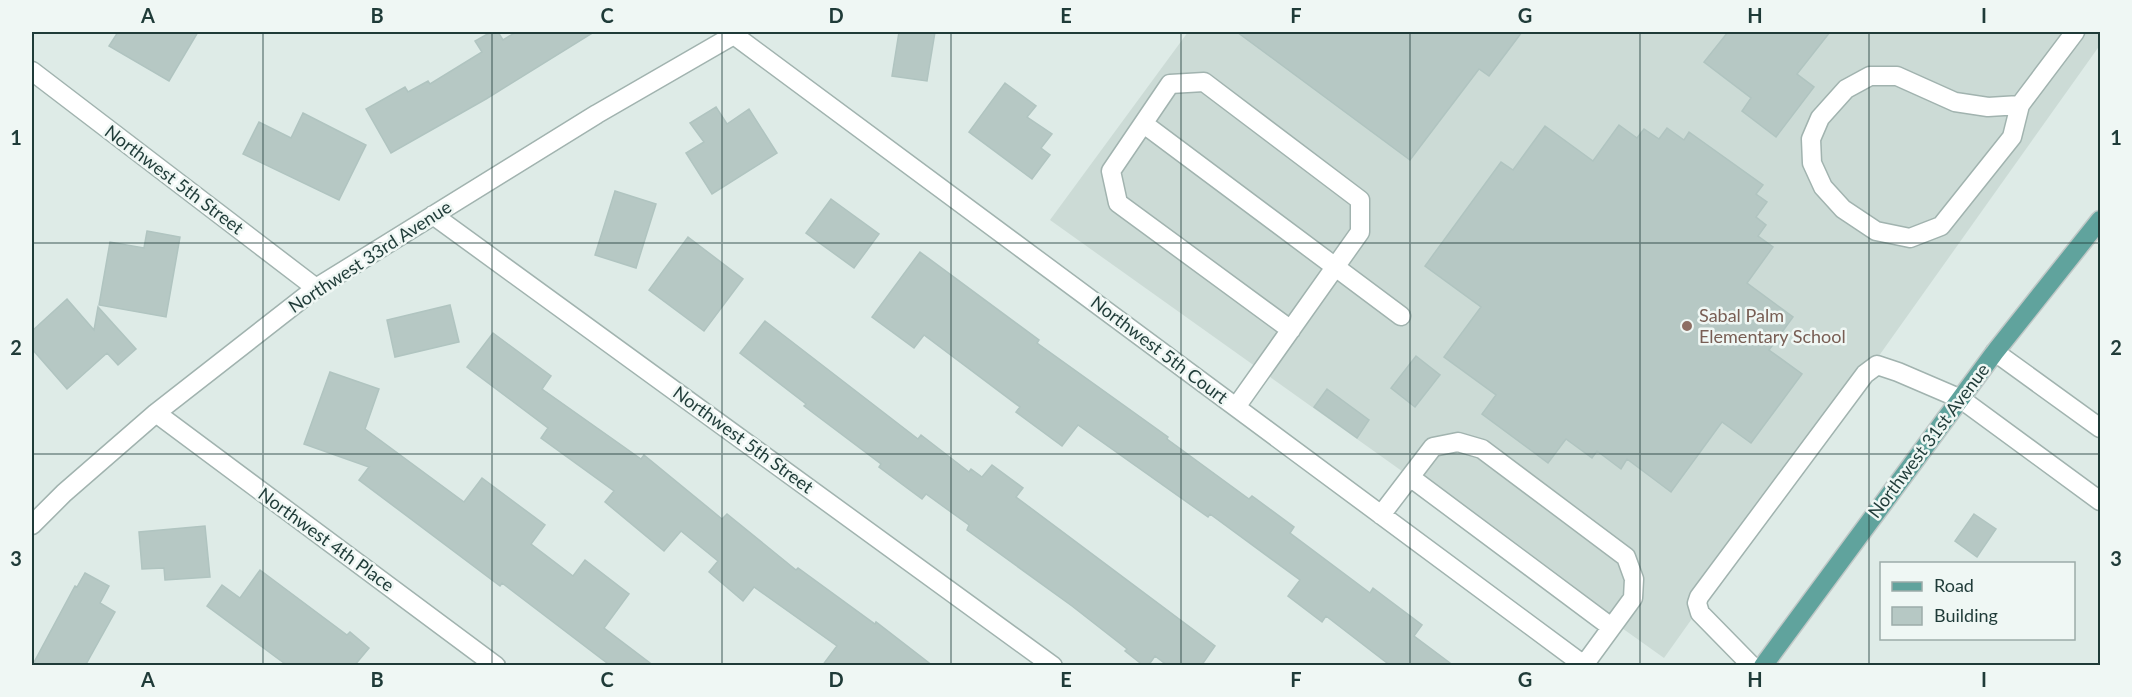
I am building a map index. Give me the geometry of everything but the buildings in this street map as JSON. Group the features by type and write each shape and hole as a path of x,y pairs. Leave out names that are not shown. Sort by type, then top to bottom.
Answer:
{"main road":[{"name":"Northwest 31st Avenue","path":"1763,666 1995,352 2100,220"}],"street":[{"path":"2020,105 1988,107 1955,102 1897,76 1870,76 1846,89 1820,118 1811,139 1812,163 1823,187 1843,209 1876,231 1910,238 1941,226 2012,137 2020,105 2076,32"},
{"name":"Northwest 33rd Avenue","path":"32,525 64,493 156,414 316,288 597,114 736,33"},
{"name":"Northwest 5th Court","path":"736,33 1584,665"},
{"name":"Northwest 5th Street","path":"32,71 316,288"},
{"path":"1236,407 1291,330 1360,232 1360,200 1204,82 1170,84 1112,171 1118,203 1291,330"},
{"path":"1144,124 1401,316"},
{"name":"Northwest 5th Street","path":"433,214 1053,666"},
{"path":"1995,352 2100,428"},
{"path":"1752,666 1700,614 1697,603 1702,591 1865,374 1873,367 1880,365 1961,399 2100,501"},
{"name":"Northwest 4th Place","path":"156,414 496,666"},
{"path":"1381,515 1433,447 1458,442 1482,449 1626,557 1634,579 1633,598 1584,665"},
{"path":"1410,477 1611,627"}],"shaded area":[{"path":"1188,32 2100,32 2100,45 1664,658 1050,220"}],"place":[{"name":"Sabal Palm Elementary School","path":"1687,326"}]}
